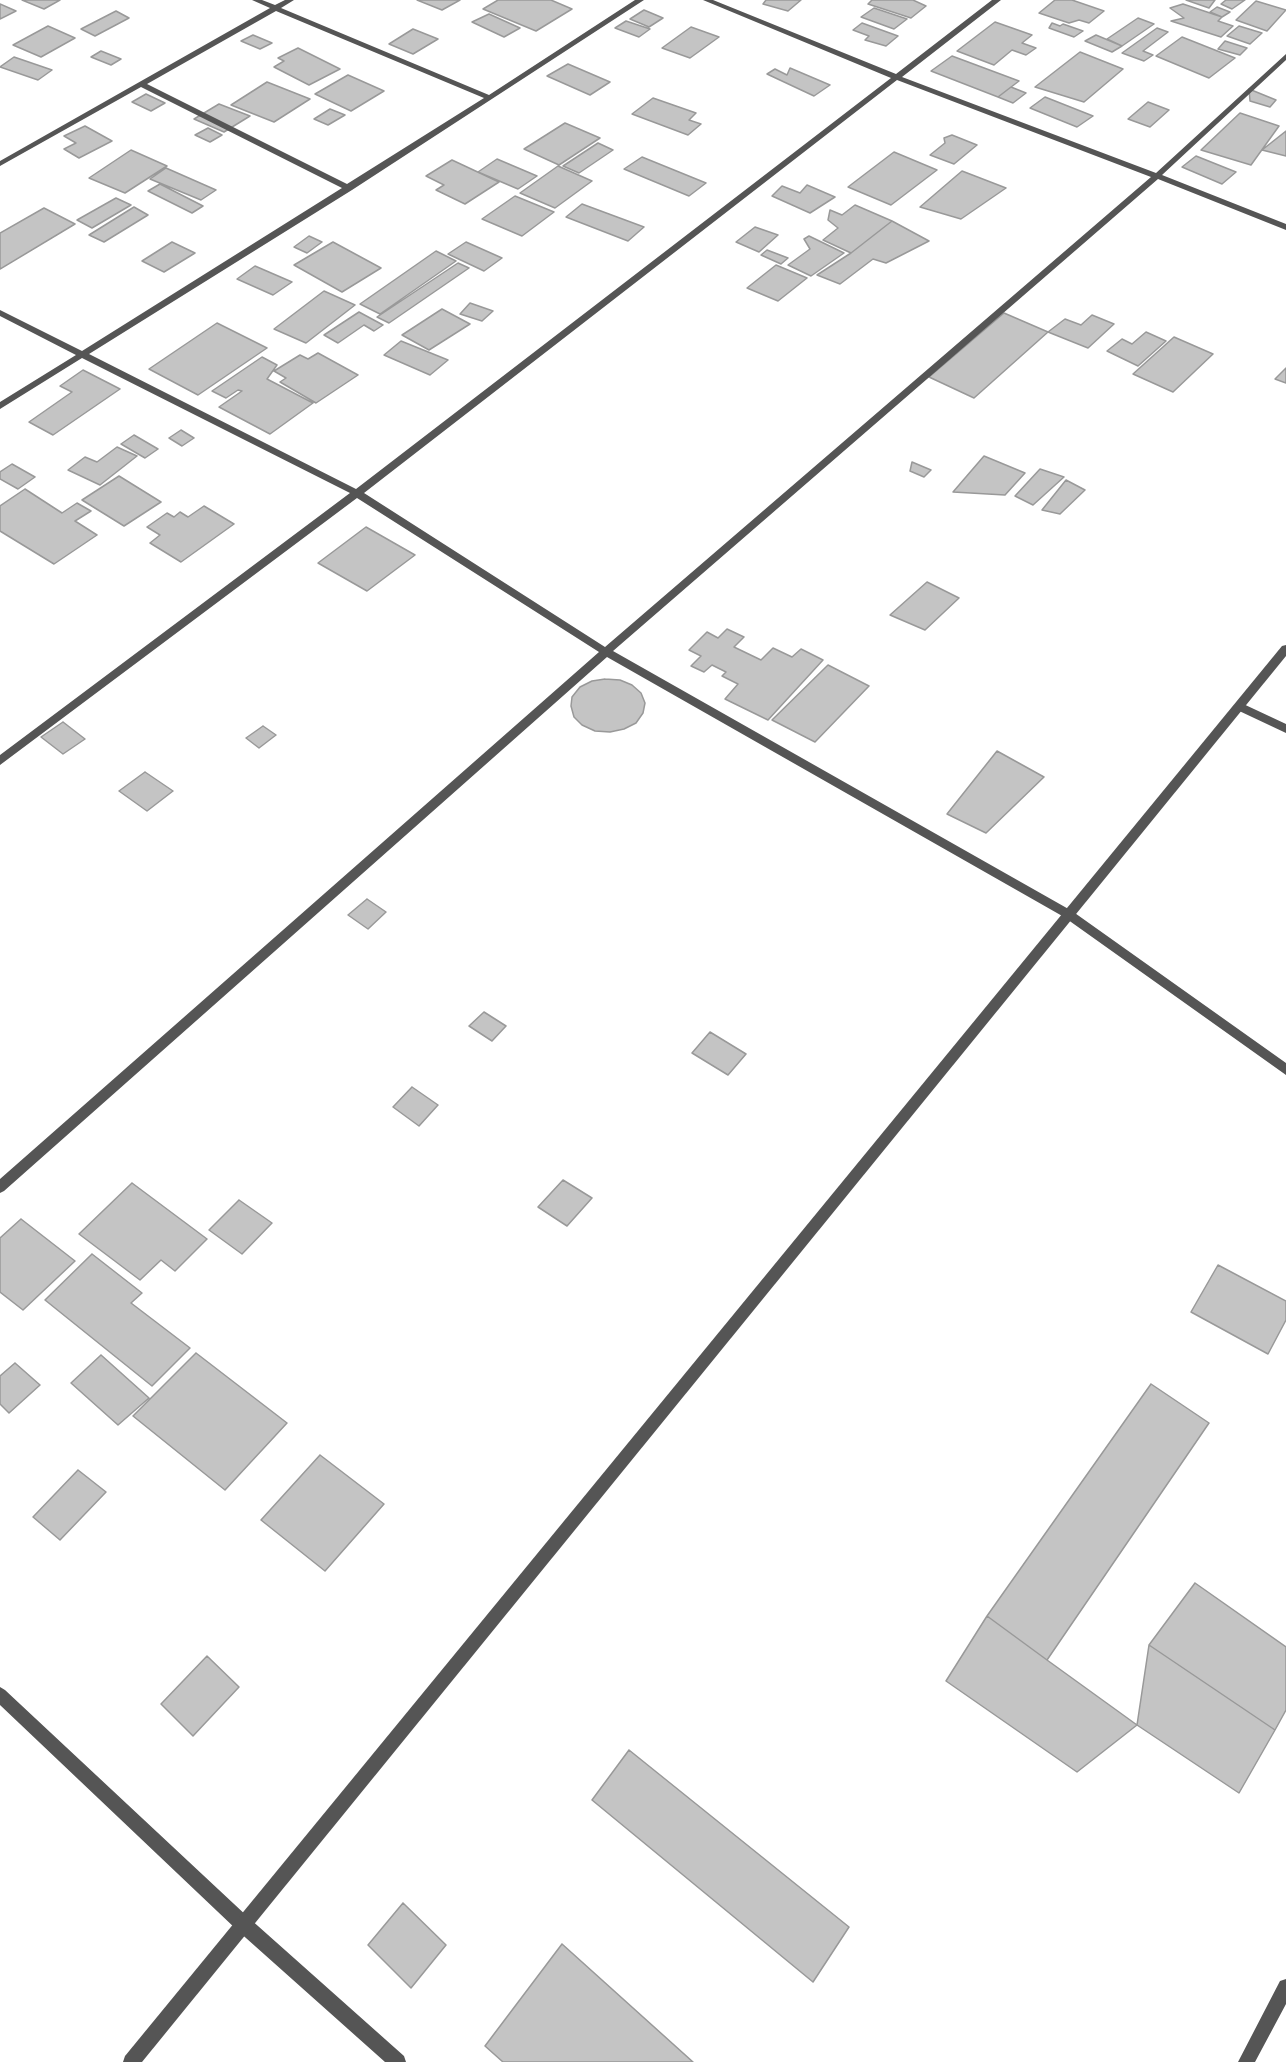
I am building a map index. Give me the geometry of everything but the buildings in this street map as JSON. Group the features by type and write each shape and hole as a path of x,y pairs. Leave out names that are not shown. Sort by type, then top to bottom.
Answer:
{"street":[{"path":"256,0 490,98"},
{"path":"0,165 290,0"},
{"path":"0,406 349,188 640,0"},
{"path":"707,0 898,78 1286,227"},
{"path":"0,761 357,493 997,0"},
{"path":"0,1187 606,652 1157,176 1286,56"},
{"path":"141,84 349,188"},
{"path":"0,313 357,493 606,652 1068,914 1286,1070"},
{"path":"131,2062 1286,649"},
{"path":"1239,706 1286,729"},
{"path":"0,1695 243,1924 398,2062"},
{"path":"1246,2062 1286,1987"}]}
